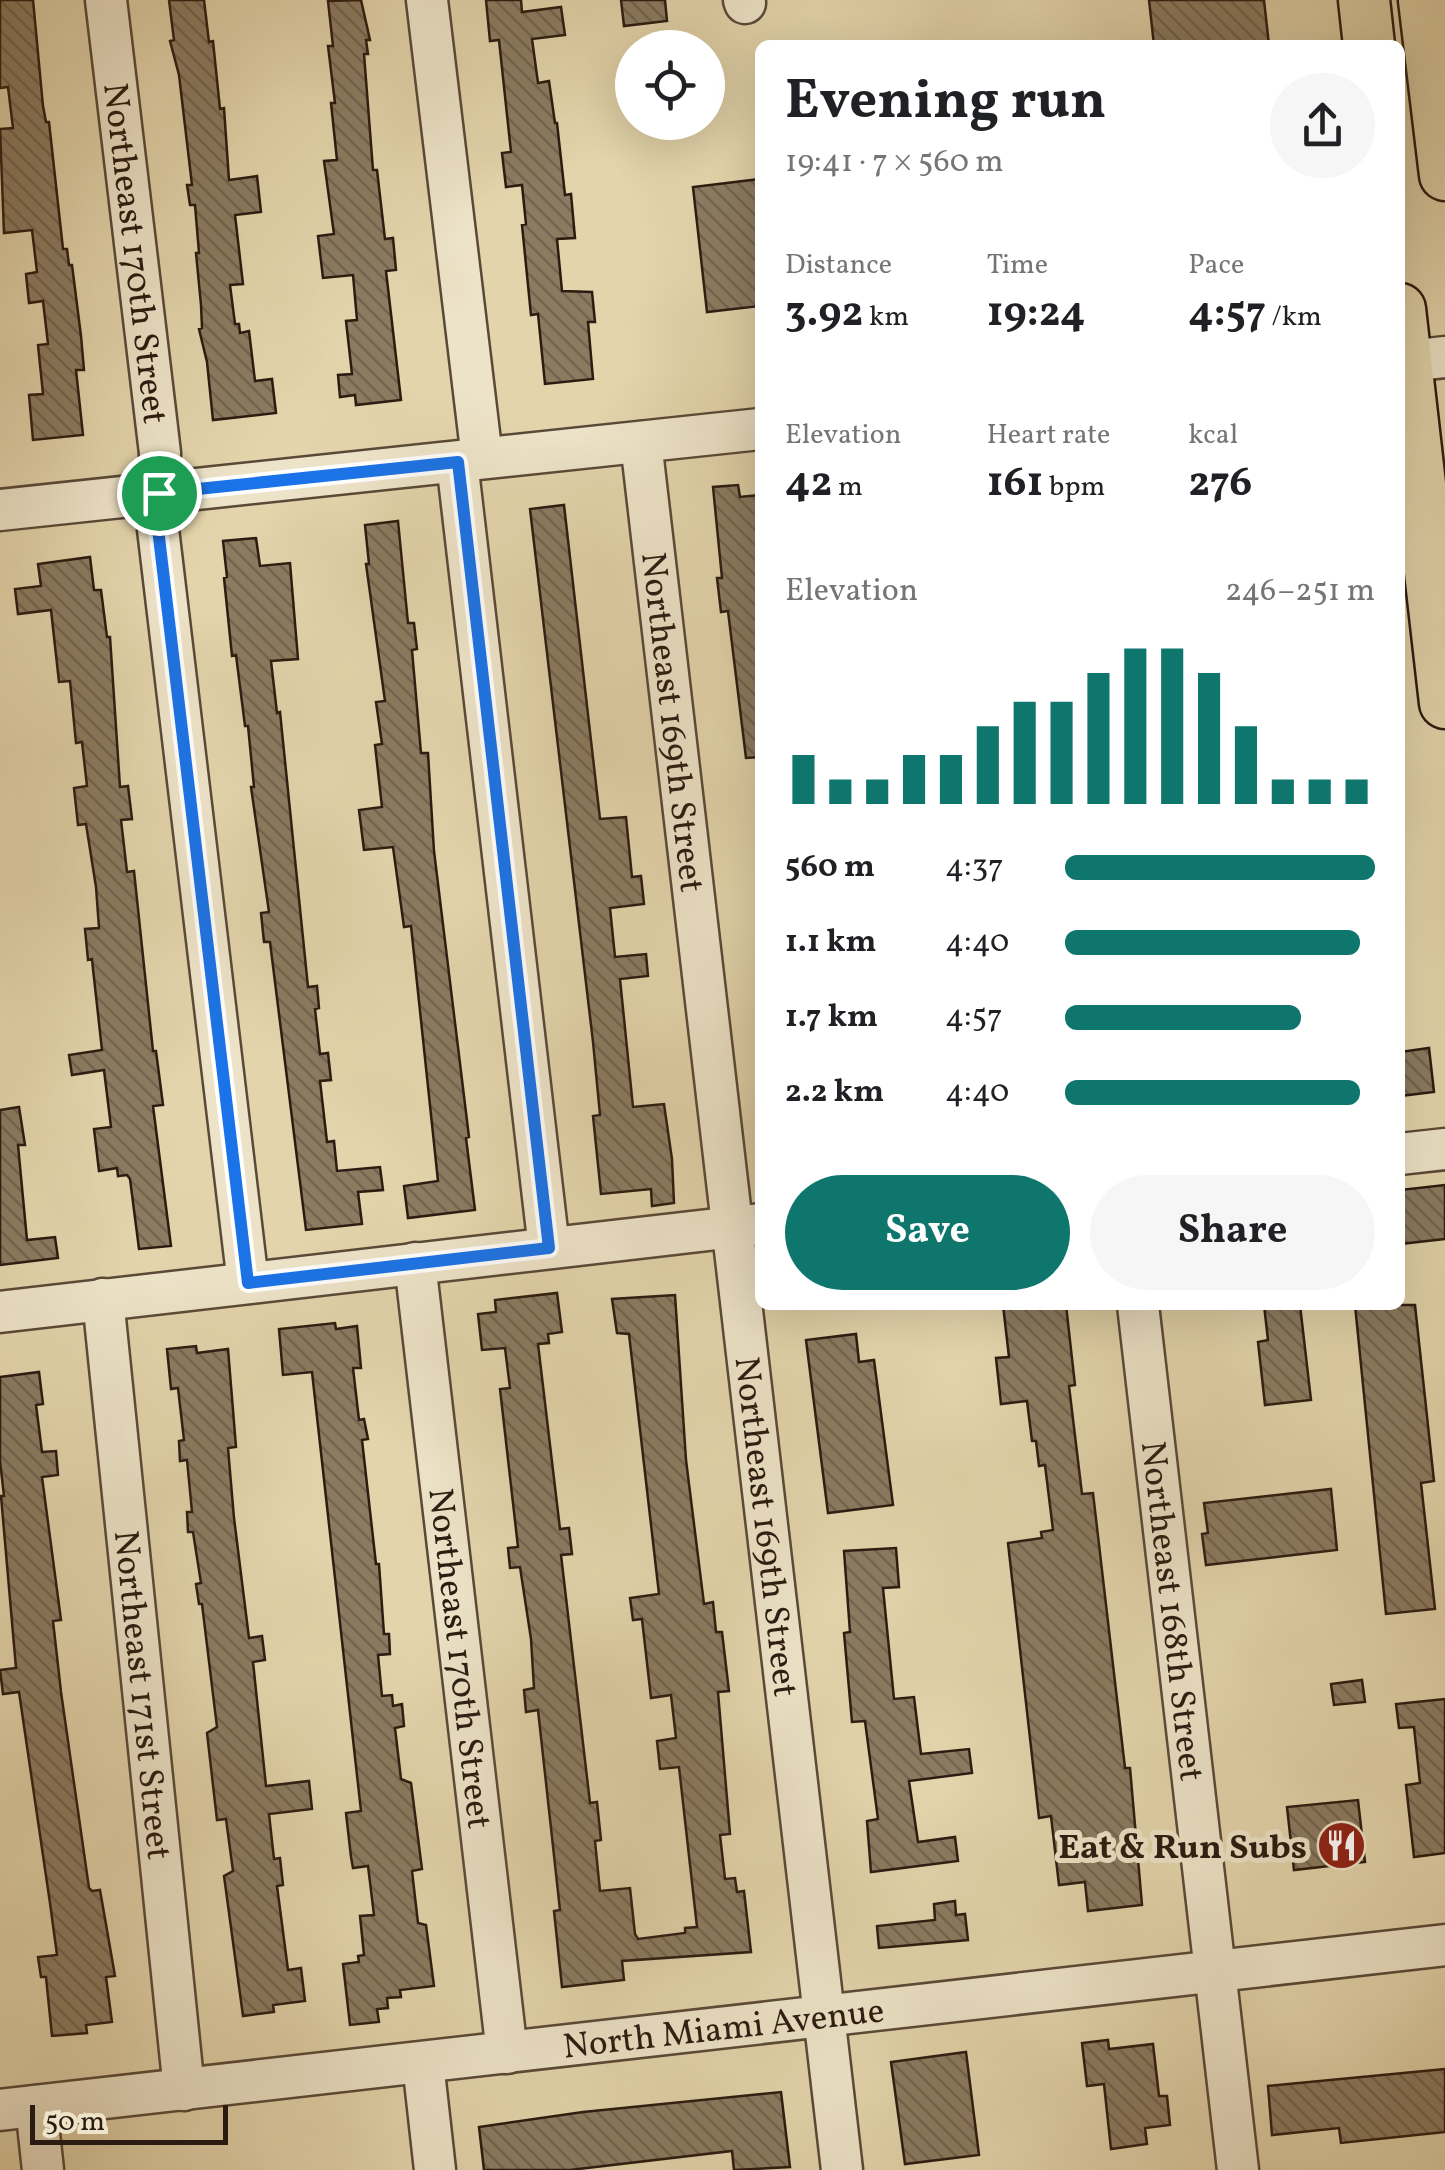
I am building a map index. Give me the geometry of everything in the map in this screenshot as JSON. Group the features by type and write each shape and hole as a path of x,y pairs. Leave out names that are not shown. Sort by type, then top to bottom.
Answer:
{"main road":[{"path":"1364,0 1368,40"},
{"path":"1424,0 1445,175"},
{"path":"1405,324 1417,360 1445,703"}],"street":[{"name":"Northeast 170th Street","path":"106,0 160,454 158,529 248,1283"},
{"path":"427,0 549,1248"},
{"path":"0,510 755,431"},
{"name":"Northeast 169th Street","path":"641,442 746,1226 842,2170"},
{"path":"1405,1154 1445,1150"},
{"path":"0,1312 746,1226"},
{"name":"Northeast 170th Street","path":"415,1264 508,2053"},
{"name":"Northeast 171st Street","path":"104,1300 184,2090"},
{"name":"Northeast 168th Street","path":"1139,1310 1238,2170"},
{"name":"North Miami Avenue","path":"18,2108 1445,1946"},
{"path":"422,2064 435,2170"},
{"path":"18,2108 42,2170"}],"building":[{"path":"0,0 33,0 63,249 67,249 72,265 81,336 84,370 76,370 83,435 33,440 29,395 43,394 38,345 48,344 43,301 29,303 26,274 37,272 32,230 4,233 0,129 13,128 8,87 0,88"},
{"path":"169,0 204,0 220,109 224,108 229,180 257,176 261,212 235,215 243,284 230,285 235,324 239,324 240,333 249,331 255,381 272,379 276,413 213,420 199,329 202,328 195,205 190,205 187,185 192,185 179,75 170,41 174,40"},
{"path":"361,0 370,40 366,40 368,54 364,54 373,170 377,170 385,239 393,238 396,270 386,271 401,400 356,405 355,395 340,397 338,375 352,374 346,321 357,320 353,275 323,278 318,236 334,234 324,161 337,160 328,1"},
{"path":"486,0 521,0 522,12 561,7 565,35 532,39 538,83 549,81 565,195 571,194 575,238 557,239 562,291 592,292 595,322 588,322 593,379 545,384 538,314 531,315 522,185 506,187 502,153 511,152 499,40 490,41"},
{"path":"621,0 665,0 667,21 624,26"},
{"path":"1149,0 1264,0 1268,40 1153,40"},
{"path":"755,180 755,307 707,312 693,187"},
{"path":"738,485 740,497 755,496 755,757 746,758 728,611 721,612 717,578 722,578 713,487"},
{"path":"564,505 600,819 626,817 632,877 641,876 644,904 610,908 615,957 646,954 648,976 620,979 633,1107 664,1104 674,1203 652,1206 651,1189 601,1194 593,1116 600,1115 593,1042 530,509"},
{"path":"398,521 408,623 414,623 417,649 412,650 421,753 428,753 434,851 475,1210 408,1218 404,1186 438,1181 411,926 404,927 393,847 364,850 359,810 382,807 375,745 382,744 376,702 385,701 366,564 365,525"},
{"path":"256,538 260,566 290,563 298,659 271,661 277,713 280,712 308,987 317,986 319,1008 315,1009 320,1054 328,1053 331,1080 320,1081 327,1142 334,1141 337,1171 380,1167 383,1190 358,1192 362,1224 306,1230 270,942 264,942 261,913 269,912 251,787 248,726 236,655 232,656 224,578 227,577 223,541"},
{"path":"90,557 94,590 101,590 110,637 120,787 128,786 132,819 121,820 127,872 134,871 153,1051 163,1105 153,1106 171,1246 139,1249 130,1179 127,1175 118,1176 117,1168 99,1171 94,1129 111,1127 104,1070 72,1075 69,1055 102,1050 85,929 99,928 96,887 86,824 78,825 74,788 87,786 82,742 76,743 70,681 59,682 51,610 18,614 15,589 41,586 38,564"},
{"path":"1429,1048 1434,1092 1405,1095 1405,1051"},
{"path":"19,1107 25,1145 18,1145 27,1240 55,1237 58,1258 0,1265 0,1110"},
{"path":"1445,1185 1445,1239 1405,1243 1405,1189"},
{"path":"557,1293 562,1332 548,1334 549,1343 538,1344 560,1529 569,1528 572,1554 561,1555 590,1803 597,1802 601,1840 595,1841 600,1891 630,1888 638,1939 685,1933 685,1928 697,1927 679,1767 660,1769 657,1741 676,1738 671,1695 651,1698 642,1619 633,1620 630,1598 659,1594 629,1334 617,1333 612,1299 675,1295 686,1460 704,1604 713,1602 716,1632 722,1632 729,1691 718,1692 730,1834 720,1835 725,1879 735,1878 737,1892 744,1891 751,1952 622,1961 624,1980 562,1987 554,1911 560,1910 538,1710 526,1712 524,1690 534,1688 531,1639 520,1567 510,1568 508,1548 518,1547 500,1389 510,1388 505,1348 482,1350 478,1314 496,1312 495,1300"},
{"path":"1405,1305 1415,1305 1434,1481 1421,1483 1435,1609 1386,1614 1356,1310 1405,1310"},
{"path":"1004,1310 1067,1310 1075,1385 1069,1386 1082,1494 1093,1493 1125,1768 1130,1768 1142,1905 1088,1911 1085,1882 1059,1885 1051,1816 1039,1818 1008,1543 1042,1538 1041,1532 1053,1530 1045,1465 1039,1466 1027,1401 1001,1404 996,1358 1009,1357"},
{"path":"1265,1310 1301,1310 1311,1400 1265,1405 1258,1342 1268,1340"},
{"path":"335,1323 336,1329 357,1326 361,1368 353,1368 359,1420 364,1419 368,1439 362,1440 384,1634 389,1634 390,1654 378,1655 382,1696 392,1695 393,1706 402,1704 404,1726 395,1728 401,1779 411,1783 422,1869 412,1871 418,1923 426,1925 434,1986 400,1990 401,1997 387,1998 388,2008 377,2009 379,2022 350,2025 343,1964 359,1962 358,1956 364,1955 360,1916 374,1915 368,1866 353,1868 351,1857 346,1813 361,1811 312,1372 283,1375 279,1329"},
{"path":"856,1334 859,1362 874,1360 893,1505 828,1513 806,1340"},
{"path":"196,1346 197,1353 228,1349 236,1447 228,1448 234,1518 249,1638 262,1636 265,1660 253,1662 266,1786 309,1781 312,1809 269,1814 274,1859 280,1858 283,1885 277,1886 288,1970 301,1968 305,2001 273,2005 274,2012 243,2016 224,1876 233,1871 226,1819 217,1820 207,1733 217,1727 202,1604 196,1584 201,1583 193,1532 188,1532 187,1512 192,1512 187,1460 180,1461 179,1441 184,1440 178,1388 171,1389 167,1349"},
{"path":"39,1372 43,1404 36,1405 42,1452 56,1451 58,1475 42,1477 61,1620 53,1621 61,1692 89,1888 100,1890 115,1976 106,1977 112,2022 86,2025 87,2033 52,2036 46,1977 41,1977 38,1957 57,1955 50,1903 19,1692 3,1694 0,1670 16,1668 1,1496 0,1377"},
{"path":"1331,1489 1337,1550 1206,1565 1202,1534 1208,1533 1204,1503"},
{"path":"896,1548 899,1587 883,1588 894,1699 914,1697 921,1754 969,1749 972,1773 909,1781 918,1842 955,1837 958,1861 871,1872 867,1821 878,1819 865,1721 852,1722 844,1633 850,1632 844,1551"},
{"path":"1362,1680 1365,1702 1334,1705 1331,1684"},
{"path":"1445,1699 1445,1853 1414,1857 1406,1785 1420,1783 1414,1727 1399,1728 1396,1704"},
{"path":"1358,1800 1365,1862 1294,1870 1287,1807"},
{"path":"955,1901 956,1915 965,1914 968,1940 879,1948 877,1926 935,1920 934,1904"},
{"path":"1108,2040 1109,2049 1153,2044 1159,2096 1167,2096 1170,2125 1145,2128 1147,2144 1111,2149 1104,2084 1087,2086 1082,2043"},
{"path":"966,2052 979,2155 905,2164 891,2062"},
{"path":"1445,2069 1445,2132 1341,2143 1339,2128 1272,2135 1268,2086"},
{"path":"781,2092 790,2167 734,2170 732,2151 570,2170 484,2170 479,2127"}],"place":[{"name":"Eat & Run Subs","path":"1342,1846"}],"route":[{"path":"458,462 549,1248 248,1283 158,529 159,493 458,462"}]}
